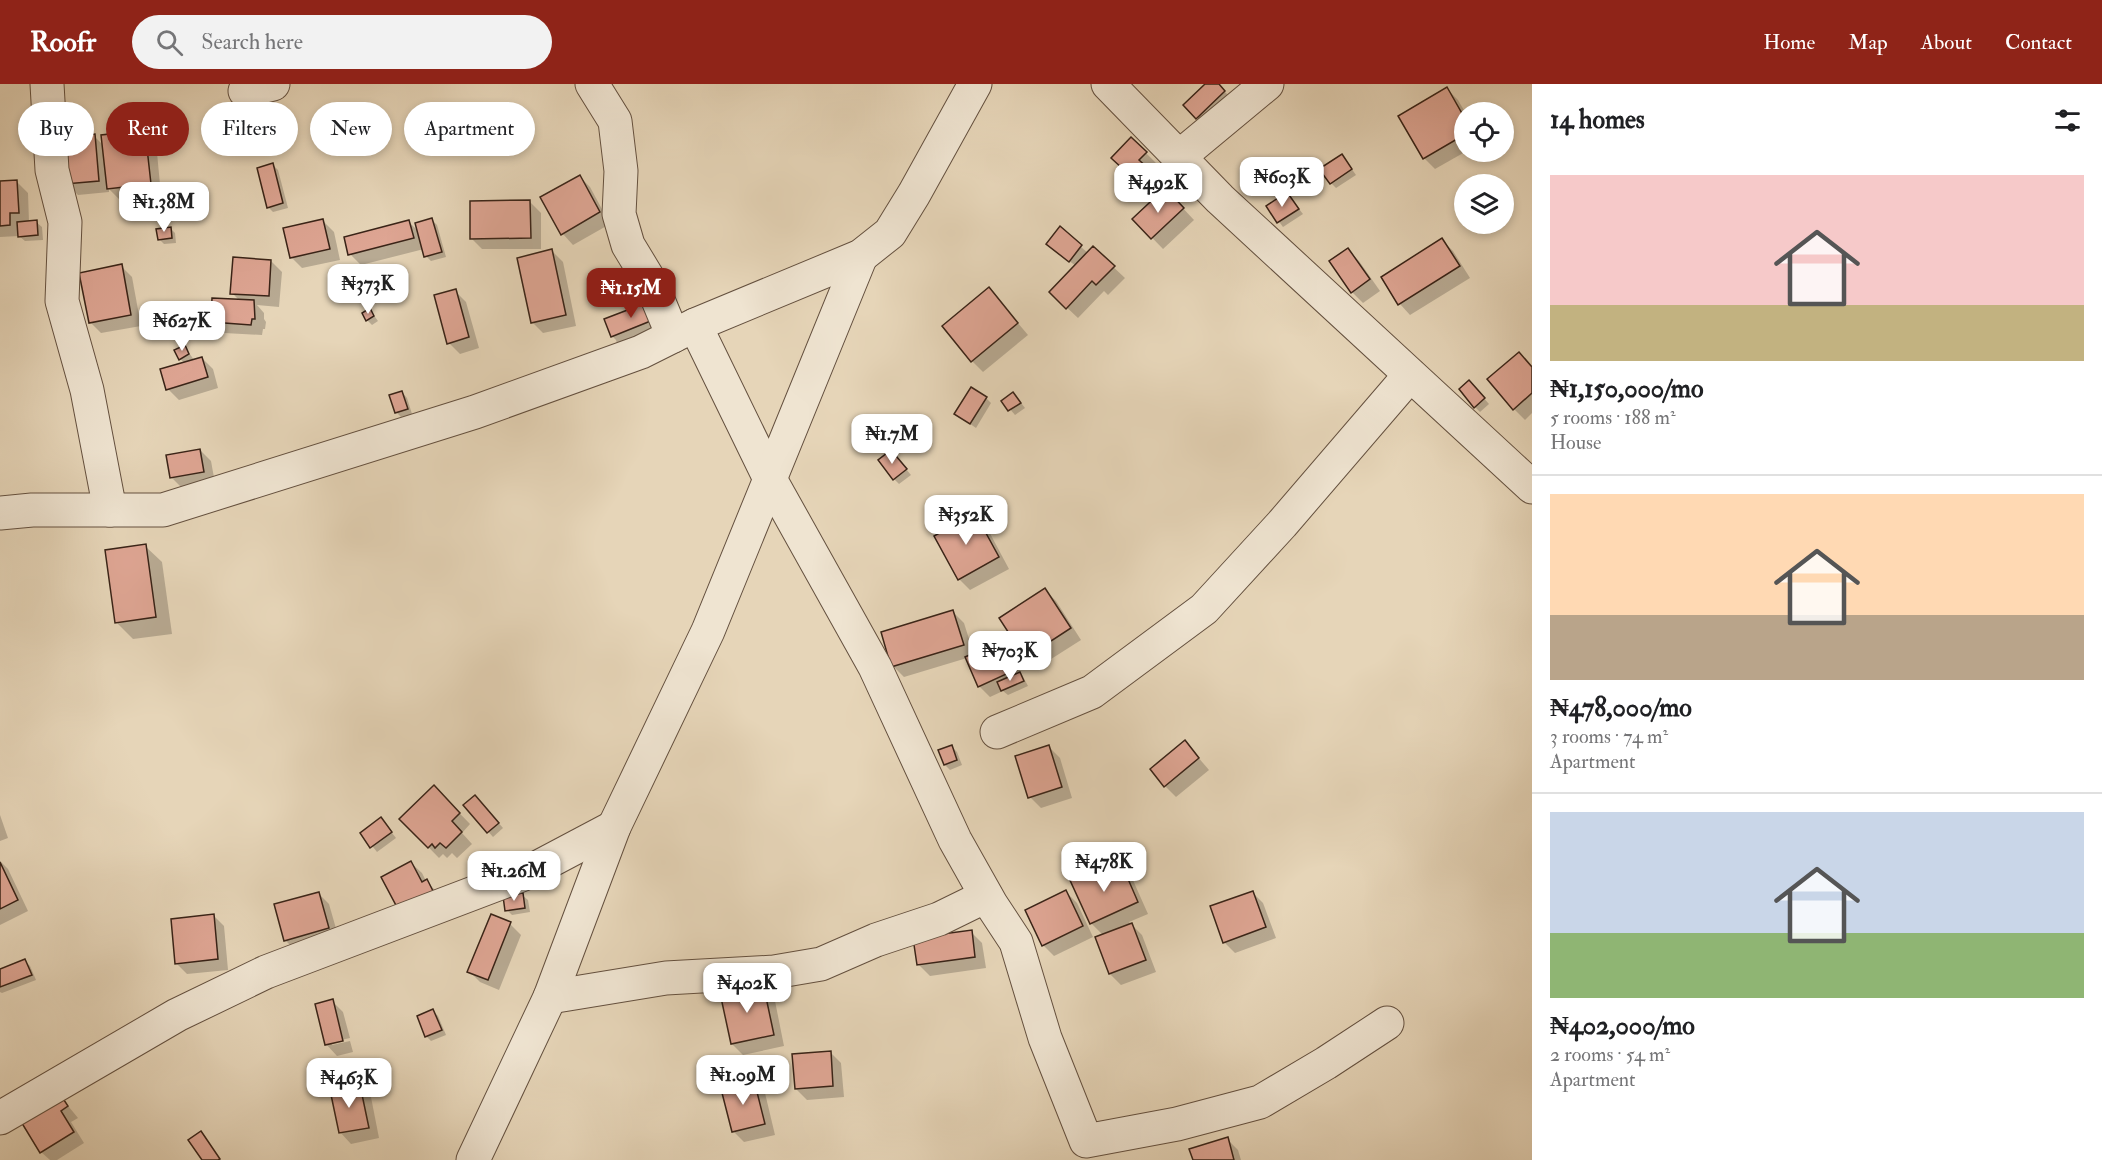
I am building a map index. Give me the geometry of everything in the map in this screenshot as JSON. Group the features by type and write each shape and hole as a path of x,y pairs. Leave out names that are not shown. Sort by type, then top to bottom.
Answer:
{"street":[{"path":"47,84 52,170 65,222 62,301 87,390 110,510"},
{"path":"592,84 615,121 621,171 619,214 628,245 684,331 875,667 955,840 986,896 1016,942 1045,1038 1086,1142 1177,1124 1260,1102 1388,1023"},
{"path":"0,513 32,510 163,510 475,412 641,352 684,331 861,256 890,233 975,84"},
{"path":"1108,84 1220,200 1532,487"},
{"path":"1179,157 1267,84"},
{"path":"473,1160 550,997 614,827 708,631 861,256"},
{"path":"997,732 1092,692 1204,609 1282,524 1410,375"},
{"path":"0,1118 177,1015 266,972 529,872 614,827"},
{"path":"550,997 666,978 774,972 821,964 876,940 939,919 986,896"}],"building":[{"path":"1205,84 1219,84 1225,91 1196,119 1183,105"},
{"path":"1447,87 1456,102 1454,141 1423,159 1398,116"},
{"path":"94,134 99,181 65,184 63,156 94,156"},
{"path":"106,134 106,156 148,156 151,184 107,189 101,135"},
{"path":"1131,137 1147,152 1139,160 1158,177 1146,190 1111,158"},
{"path":"1342,154 1352,169 1330,184 1319,169"},
{"path":"273,163 283,203 267,208 257,168"},
{"path":"580,175 600,212 561,235 540,197"},
{"path":"17,180 19,213 10,213 10,225 0,226 0,181"},
{"path":"1165,188 1184,208 1151,239 1132,219"},
{"path":"1287,192 1299,209 1277,223 1266,206"},
{"path":"530,200 531,238 470,239 470,201"},
{"path":"432,218 442,252 424,257 415,223"},
{"path":"323,219 330,249 290,258 283,228"},
{"path":"37,220 38,235 18,237 17,222"},
{"path":"409,220 414,238 348,255 344,237"},
{"path":"1060,226 1082,245 1069,262 1046,244"},
{"path":"171,227 172,238 158,240 156,229"},
{"path":"1442,238 1460,266 1398,305 1381,277"},
{"path":"1093,246 1115,266 1096,285 1092,281 1066,309 1049,292"},
{"path":"1348,248 1370,279 1351,293 1329,261"},
{"path":"552,249 566,315 531,323 517,258"},
{"path":"233,257 271,260 269,296 230,294"},
{"path":"122,264 131,315 89,323 79,273"},
{"path":"989,287 1018,323 971,362 942,326"},
{"path":"456,289 469,337 447,344 434,295"},
{"path":"212,298 254,300 255,319 252,319 251,325 211,322"},
{"path":"651,301 658,318 611,337 604,319"},
{"path":"370,308 374,316 366,321 362,313"},
{"path":"185,345 189,354 179,360 174,350"},
{"path":"1519,352 1532,367 1532,393 1513,410 1487,379"},
{"path":"202,357 208,377 166,390 160,369"},
{"path":"1469,380 1485,398 1474,408 1459,389"},
{"path":"971,387 987,397 970,424 954,414"},
{"path":"402,391 408,409 395,413 389,395"},
{"path":"1013,392 1021,403 1008,411 1001,401"},
{"path":"200,449 204,472 170,478 166,455"},
{"path":"891,450 907,469 893,480 878,460"},
{"path":"975,513 999,557 958,580 934,536"},
{"path":"146,544 156,617 115,623 105,550"},
{"path":"1045,588 1071,628 1025,658 999,618"},
{"path":"953,610 964,645 891,667 881,632"},
{"path":"1000,642 1013,671 978,687 965,657"},
{"path":"1020,672 1024,681 1001,691 997,682"},
{"path":"1185,740 1199,758 1164,787 1150,769"},
{"path":"952,745 957,760 944,765 938,750"},
{"path":"1049,745 1062,787 1028,798 1015,756"},
{"path":"434,785 460,813 452,821 462,832 446,848 440,843 435,848 432,844 428,848 399,819"},
{"path":"475,795 499,823 487,833 463,805"},
{"path":"381,817 392,832 370,848 360,833"},
{"path":"411,861 422,882 427,879 436,897 398,909 381,877"},
{"path":"0,862 18,900 0,909"},
{"path":"1122,865 1138,902 1090,924 1069,878 1086,870 1090,879"},
{"path":"1066,890 1083,926 1042,946 1025,910"},
{"path":"1253,891 1266,927 1223,943 1210,906"},
{"path":"319,892 329,928 284,941 274,904"},
{"path":"523,893 525,908 505,911 503,896"},
{"path":"214,914 218,959 175,964 171,919"},
{"path":"491,914 511,922 488,980 467,972"},
{"path":"1132,923 1146,960 1109,974 1095,937"},
{"path":"972,930 975,957 917,965 913,938"},
{"path":"25,959 32,975 0,987 0,969"},
{"path":"763,983 774,1035 731,1044 720,993"},
{"path":"333,999 343,1041 325,1045 315,1004"},
{"path":"433,1009 442,1030 425,1037 417,1016"},
{"path":"831,1051 833,1086 795,1089 792,1054"},
{"path":"754,1080 765,1124 732,1132 721,1089"},
{"path":"360,1085 369,1128 339,1133 330,1090"},
{"path":"60,1094 68,1106 61,1111 74,1132 40,1153 20,1120"},
{"path":"201,1131 220,1159 202,1160 188,1140"},
{"path":"1228,1137 1234,1160 1193,1160 1189,1149"}]}
